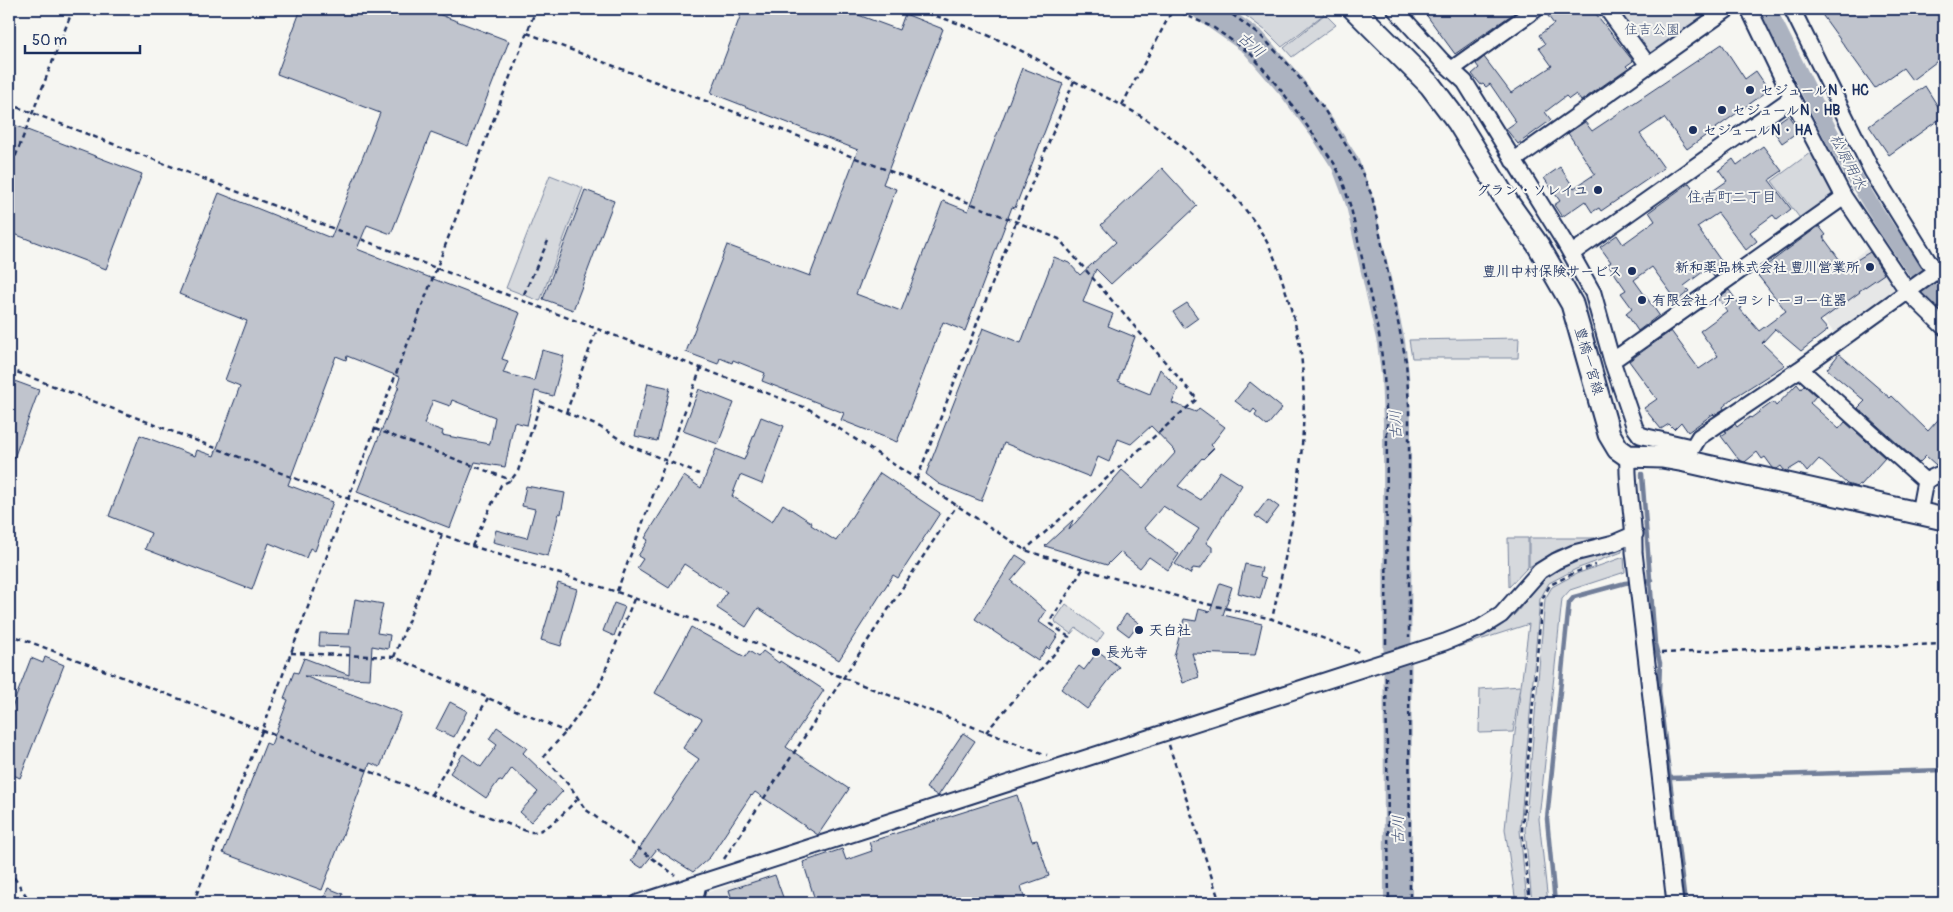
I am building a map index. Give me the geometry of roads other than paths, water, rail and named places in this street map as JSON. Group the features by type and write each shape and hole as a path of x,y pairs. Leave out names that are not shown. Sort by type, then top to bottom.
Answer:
{"main road":[{"name":"豊橋一宮線","path":"1354,9 1430,86 1458,122 1508,203 1538,245 1572,304 1609,434 1618,449 1628,456"},
{"path":"1628,456 1662,457 1688,454 1944,519"}],"street":[{"path":"1395,9 1465,82 1572,254 1593,293 1612,361 1635,428 1640,435 1688,454 1699,437 1800,369 1910,290 1940,272 1928,261 1881,187 1792,9"},
{"path":"1452,69 1536,9"},
{"path":"1607,9 1648,65"},
{"path":"1513,160 1728,9"},
{"path":"1749,9 1792,98 1844,197 1910,290 1944,327"},
{"path":"1572,254 1792,98"},
{"path":"1612,361 1844,197"},
{"path":"1800,369 1925,481"},
{"path":"1628,456 1627,476 1638,581 1675,903"},
{"path":"1925,481 1944,472"},
{"path":"1919,513 1925,481"},
{"path":"638,903 1165,734 1464,635 1491,622 1508,607 1540,571 1556,561 1574,553 1614,543 1634,534"},
{"path":"694,903 698,884"}],"waterway":[{"name":"古川","path":"1206,9 1253,42 1290,85 1325,132 1345,163 1359,200 1391,342 1395,374 1397,423 1398,903"},
{"name":"松原用水","path":"1768,9 1863,191 1916,271 1944,305"},
{"path":"1642,474 1655,644 1660,663 1659,691 1685,903"},
{"path":"1555,903 1547,819 1569,603 1574,597 1625,583 1651,580"},
{"path":"1670,778 1944,770"},
{"path":"9,894 15,903"}],"place":[{"name":"セジュールN・HC","path":"1750,90"},
{"name":"セジュールN・HB","path":"1722,110"},
{"name":"セジュールN・HA","path":"1693,130"},
{"name":"グラン・ソレイユ","path":"1598,190"},
{"name":"新和薬品株式会社 豊川営業所","path":"1870,267"},
{"name":"豊川中村保険サービス","path":"1632,271"},
{"name":"有限会社イナヨシトーヨー住器","path":"1642,300"},
{"name":"天白社","path":"1139,630"},
{"name":"長光寺","path":"1096,652"}],"district":[{"name":"住吉町二丁目","path":"1732,197"}],"park label":[{"name":"住吉公園","path":"1652,29"}]}
